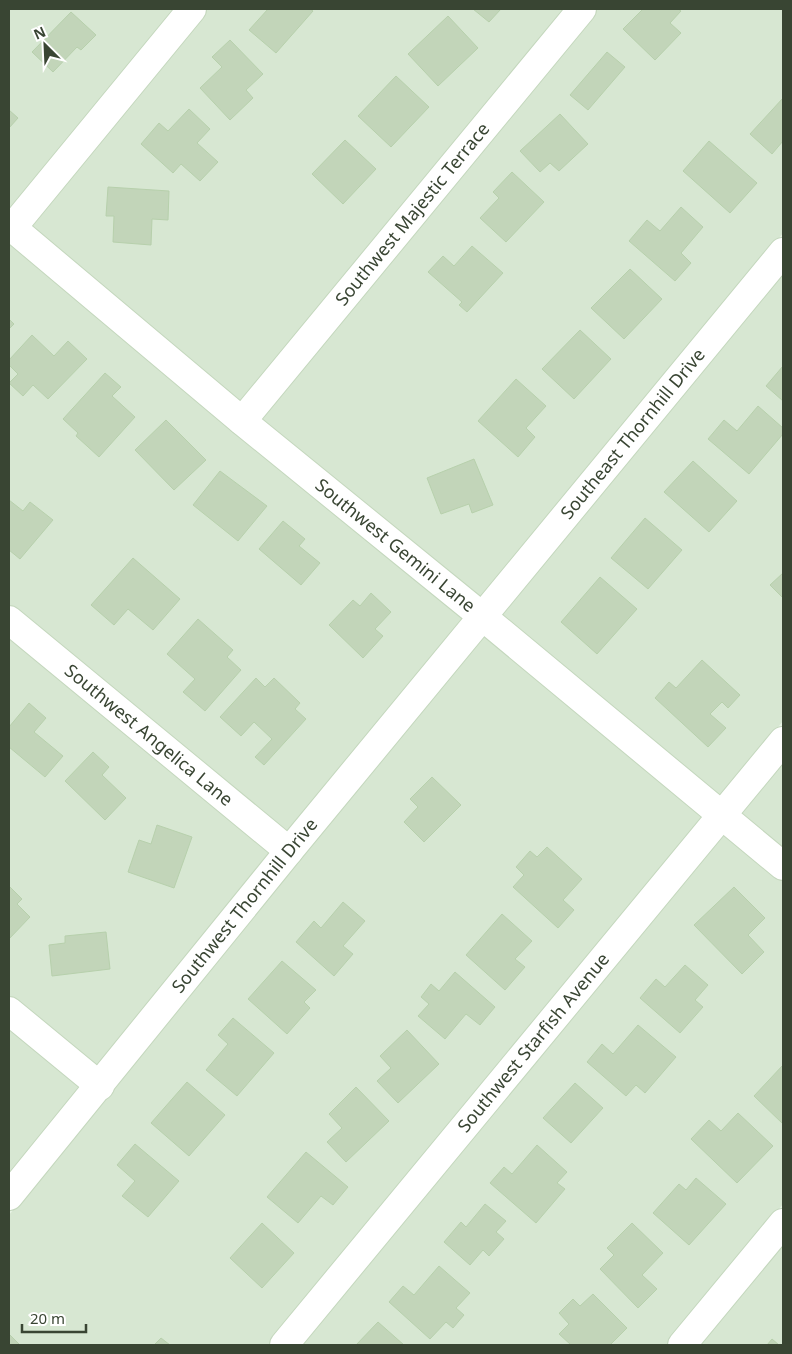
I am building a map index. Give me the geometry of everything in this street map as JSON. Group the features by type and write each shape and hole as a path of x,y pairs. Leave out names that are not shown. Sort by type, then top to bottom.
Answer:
{"street":[{"path":"10,226 192,9"},
{"name":"Southwest Majestic Terrace","path":"242,421 582,9"},
{"name":"Southwest Gemini Lane","path":"10,226 242,421 483,617 783,866"},
{"name":"Southeast Thornhill Drive","path":"483,617 783,252"},
{"name":"Southwest Thornhill Drive","path":"9,1196 483,617"},
{"name":"Southwest Angelica Lane","path":"9,620 289,852"},
{"name":"Southwest Starfish Avenue","path":"284,1345 783,740"},
{"path":"9,1011 100,1086"},
{"path":"682,1345 783,1223"}],"shaded area":[{"path":"9,9 176,9 10,211 9,210"},
{"path":"207,9 566,9 239,404 28,226"},
{"path":"598,9 783,9 783,233 481,601 258,420"},
{"path":"9,240 466,618 287,835 9,606"},
{"path":"783,271 783,721 720,799 499,616"},
{"path":"485,634 706,816 268,1345 9,1345 9,1215 103,1103 292,868"},
{"path":"9,635 273,853 98,1069 9,996"},
{"path":"783,760 783,851 739,814"},
{"path":"725,832 783,880 783,1204 667,1345 300,1345"},
{"path":"9,1026 83,1087 9,1177"},
{"path":"783,1242 783,1345 698,1345"}],"building":[{"path":"268,9 310,9 313,11 276,53 249,30"},
{"path":"473,9 501,9 489,22"},
{"path":"643,9 678,9 681,11 670,23 681,33 655,60 623,29"},
{"path":"71,12 96,35 81,50 77,47 53,72 32,52"},
{"path":"448,16 478,48 438,86 408,54"},
{"path":"230,40 263,74 246,90 253,98 230,120 200,88 222,67 212,57"},
{"path":"607,52 625,67 588,110 570,95"},
{"path":"396,76 429,107 391,147 358,116"},
{"path":"783,98 783,141 772,154 750,134"},
{"path":"189,109 210,129 197,143 218,162 200,181 181,164 173,173 141,144 159,123 168,131"},
{"path":"9,110 18,118 9,128"},
{"path":"560,114 588,144 559,171 550,163 540,172 520,151"},
{"path":"345,140 376,169 343,204 312,174"},
{"path":"709,141 757,183 730,213 683,171"},
{"path":"512,172 544,202 506,242 480,218 499,198 493,192"},
{"path":"108,187 169,191 168,220 152,219 151,245 113,242 114,216 106,216"},
{"path":"681,207 703,227 681,253 691,263 675,281 629,241 647,220 660,231"},
{"path":"472,246 503,273 467,312 459,305 462,302 428,272 443,256 454,266"},
{"path":"630,269 662,299 624,339 591,308"},
{"path":"9,319 14,324 9,329"},
{"path":"580,330 611,359 574,399 542,369"},
{"path":"32,335 54,356 68,341 87,359 48,399 33,385 23,396 9,383 18,374 9,365 9,360"},
{"path":"783,366 783,401 766,386"},
{"path":"105,373 121,387 112,396 135,417 99,457 76,436 78,433 63,419"},
{"path":"516,379 546,406 526,428 535,437 518,457 478,421"},
{"path":"758,406 783,428 783,434 749,474 708,439 724,420 737,431"},
{"path":"166,420 206,460 174,490 135,450"},
{"path":"474,459 493,505 472,513 469,504 441,514 427,478"},
{"path":"693,461 737,501 709,532 664,492"},
{"path":"220,471 267,506 238,541 193,505"},
{"path":"9,500 23,511 30,502 53,520 20,559 9,550"},
{"path":"645,518 682,550 648,589 611,558"},
{"path":"283,521 305,539 299,546 320,563 301,585 259,549"},
{"path":"133,558 180,599 153,630 128,609 114,625 91,605"},
{"path":"783,573 783,598 770,585"},
{"path":"600,577 637,609 597,654 561,622"},
{"path":"371,593 391,612 375,629 383,636 363,658 329,625 353,600 360,606"},
{"path":"198,619 233,650 227,657 241,670 205,711 183,692 195,679 167,654"},
{"path":"702,660 740,695 728,708 722,702 710,714 726,728 708,747 655,698 669,682 676,688"},
{"path":"256,678 265,687 274,678 300,703 295,709 306,719 264,765 255,757 272,739 254,722 241,736 220,717"},
{"path":"29,703 46,718 34,732 63,756 45,777 9,747 9,727"},
{"path":"93,752 109,767 102,775 126,798 105,820 65,781"},
{"path":"432,777 461,805 424,842 404,822 418,807 410,799"},
{"path":"157,825 192,837 174,888 128,872 139,840 151,844"},
{"path":"547,847 582,879 563,900 574,910 558,928 513,887 524,875 516,867 530,851 537,857"},
{"path":"9,886 22,899 17,904 30,917 9,939"},
{"path":"734,887 765,918 748,935 764,952 742,974 694,925"},
{"path":"343,902 365,921 343,946 353,954 334,976 296,942 314,921 321,928"},
{"path":"502,914 532,941 515,959 525,967 505,990 466,955"},
{"path":"106,932 110,969 52,976 49,945 65,943 65,936"},
{"path":"282,961 316,990 304,1002 310,1008 287,1034 248,999"},
{"path":"685,965 708,985 695,1000 703,1007 680,1033 640,998 656,979 665,987"},
{"path":"455,972 495,1007 480,1025 466,1014 445,1039 418,1016 429,1004 421,997 431,984 439,991"},
{"path":"233,1018 274,1053 237,1096 206,1070 228,1044 218,1035"},
{"path":"638,1025 676,1057 645,1093 636,1085 626,1096 587,1062 602,1044 613,1054"},
{"path":"407,1030 439,1064 398,1103 377,1081 391,1068 380,1056"},
{"path":"783,1065 783,1124 754,1096"},
{"path":"187,1082 225,1115 189,1156 151,1123"},
{"path":"575,1083 603,1108 571,1143 543,1118"},
{"path":"356,1087 389,1121 346,1162 327,1142 342,1128 329,1114"},
{"path":"738,1113 773,1146 737,1183 691,1139 709,1120 721,1131"},
{"path":"135,1144 179,1181 148,1217 122,1196 135,1181 117,1165"},
{"path":"537,1145 567,1172 557,1183 565,1189 536,1223 490,1183 504,1167 512,1174"},
{"path":"306,1152 348,1187 333,1205 321,1196 298,1223 267,1197"},
{"path":"696,1178 726,1204 689,1245 653,1213 679,1184 686,1190"},
{"path":"485,1204 506,1221 496,1232 504,1239 489,1256 483,1250 470,1265 444,1242 461,1222 466,1227"},
{"path":"262,1223 294,1253 262,1288 230,1258"},
{"path":"632,1223 663,1253 642,1275 657,1289 638,1308 600,1269 614,1255 607,1248"},
{"path":"439,1266 470,1293 456,1308 464,1315 453,1328 446,1322 430,1339 389,1302 403,1286 414,1295"},
{"path":"593,1294 627,1328 610,1345 571,1345 559,1334 569,1324 559,1313 573,1299 580,1306"},
{"path":"378,1322 404,1345 356,1345"},
{"path":"9,1334 20,1345 9,1345"},
{"path":"161,1338 170,1345 154,1345"},
{"path":"772,1339 779,1345 767,1345"}]}
